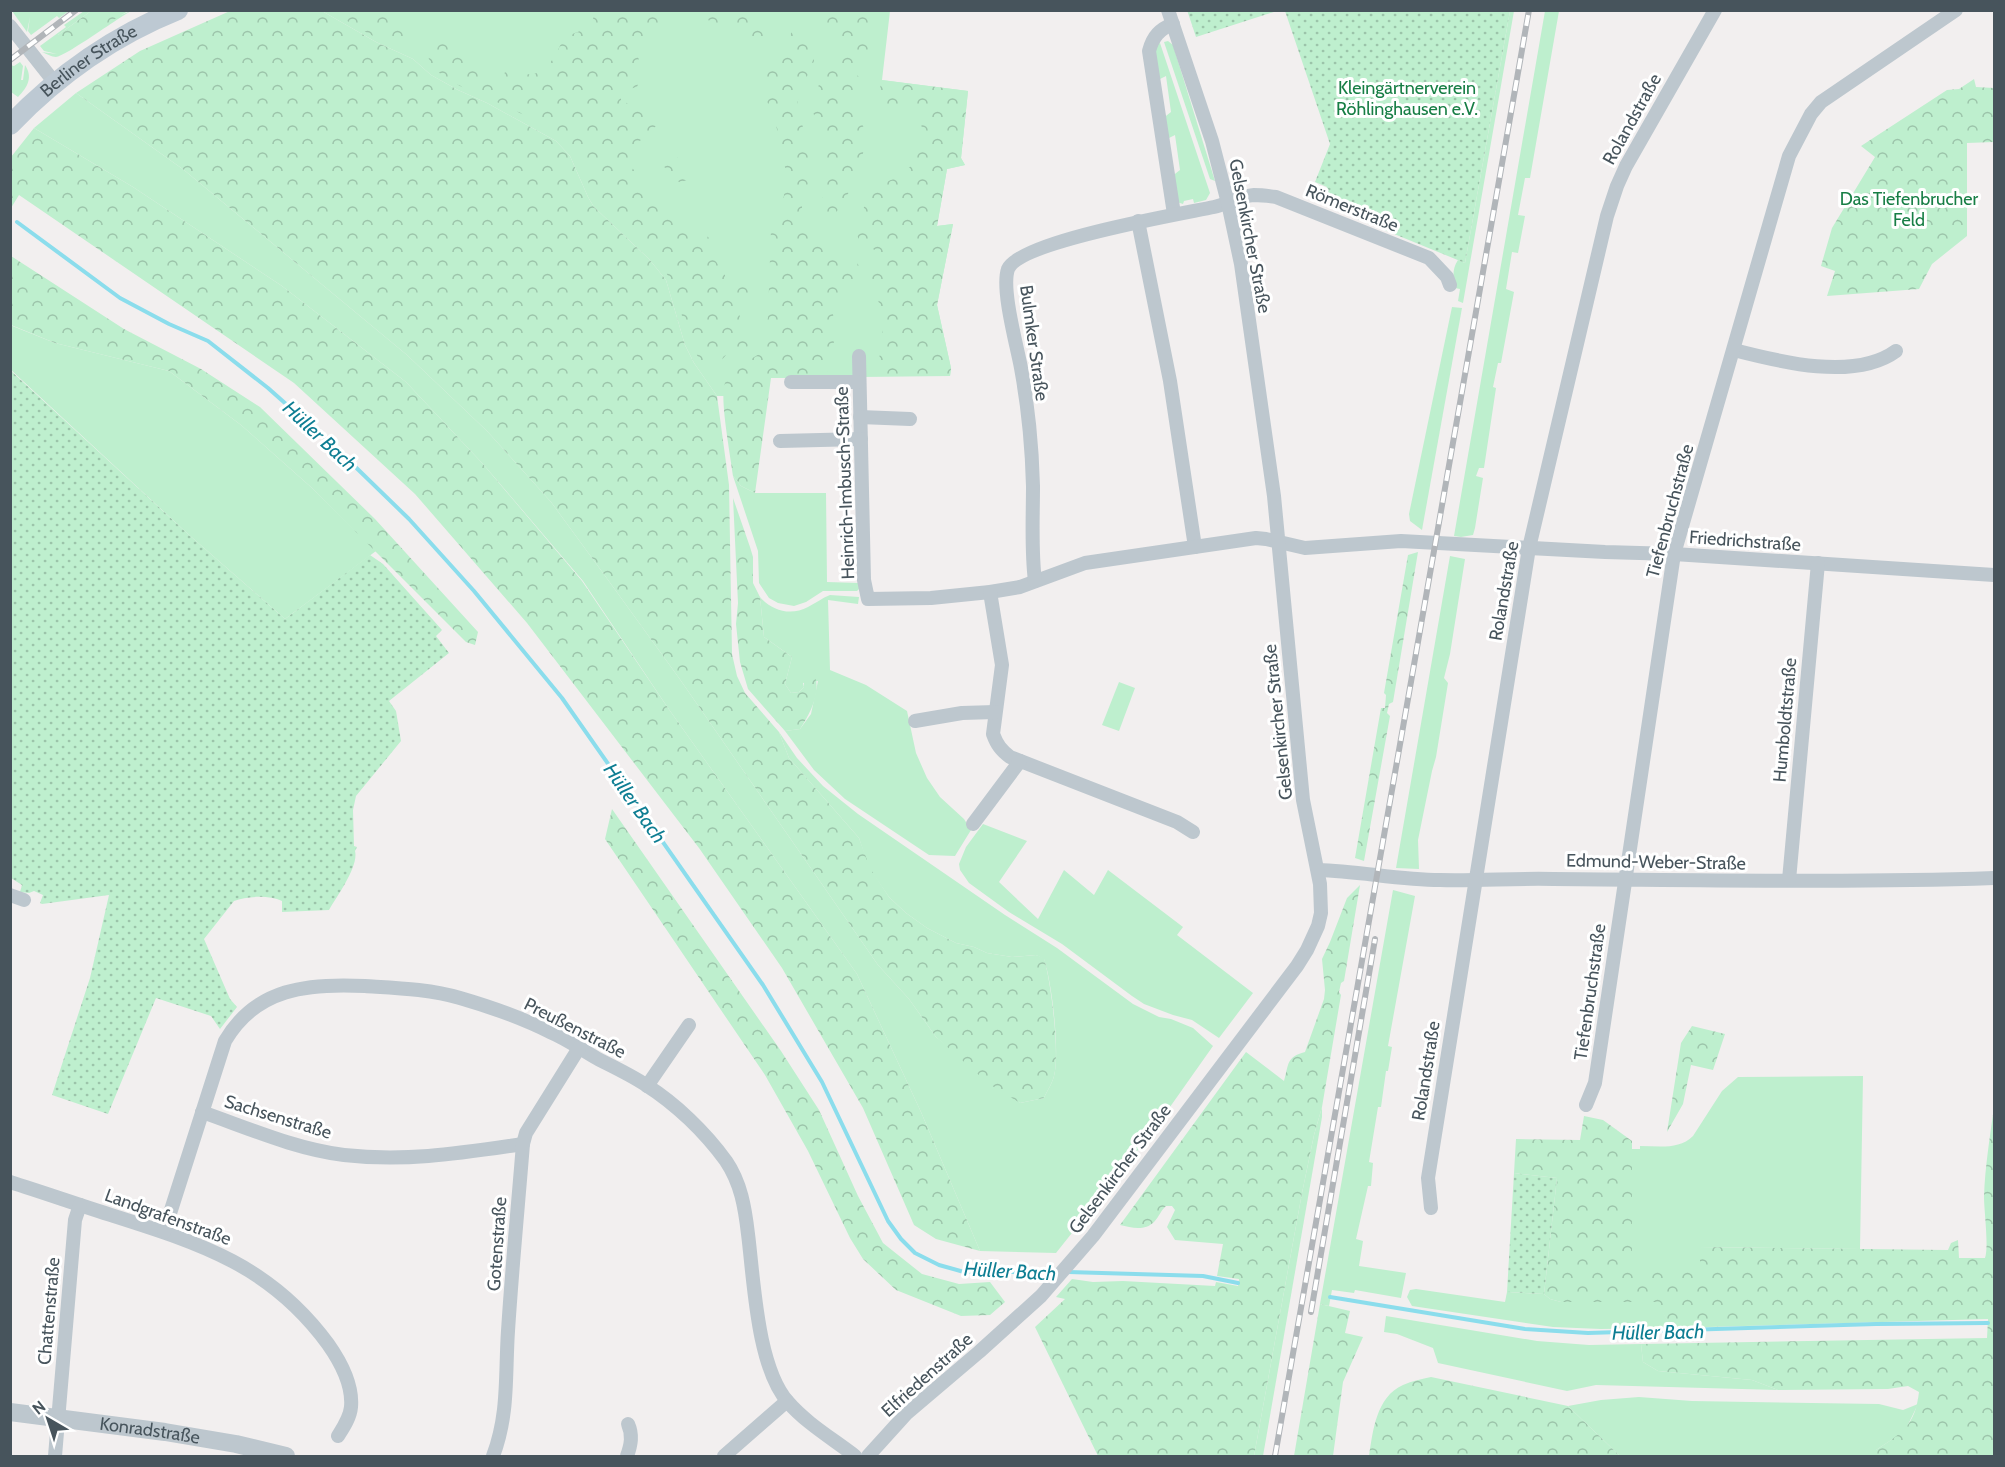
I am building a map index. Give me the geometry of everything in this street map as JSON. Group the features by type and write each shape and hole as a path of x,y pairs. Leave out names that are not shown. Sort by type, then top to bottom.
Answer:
{"main road":[{"name":"Berliner Straße","path":"10,125 55,83 106,46 132,30 178,10"}],"street":[{"name":"Gelsenkircher Straße","path":"1014,1322 1041,1296 1082,1249 1307,950 1321,913 1318,870 1303,800 1279,542 1241,264 1209,131 1168,10"},
{"name":"Rolandstraße","path":"1431,1208 1428,1178 1529,548 1607,216 1626,166 1715,10"},
{"name":"Tiefenbruchstraße","path":"1586,1105 1595,1083 1674,554 1789,156 1811,114 1830,94 1956,10"},
{"path":"1173,24 1159,31 1151,42 1149,51 1174,214"},
{"path":"10,26 55,83"},
{"name":"Römerstraße","path":"1228,203 1252,195 1276,197 1429,258 1447,277 1450,285"},
{"name":"Bulmker Straße","path":"1035,581 1033,483 1022,370 1009,310 1006,279 1008,269 1024,255 1074,238 1138,221 1228,203"},
{"path":"1138,221 1170,381 1195,547"},
{"path":"1734,350 1787,363 1815,366 1878,362 1896,351"},
{"name":"Heinrich-Imbusch-Straße","path":"859,356 864,580 868,599 930,598 990,592 1020,587 1084,563 1256,538 1279,542"},
{"path":"791,382 859,382"},
{"path":"860,417 910,419"},
{"path":"780,441 861,439"},
{"name":"Friedrichstraße","path":"1279,542 1305,548 1401,541 1674,554 1995,575"},
{"name":"Humboldtstraße","path":"1789,880 1818,563"},
{"path":"990,592 1002,665 1002,681 993,734 996,744 1010,758 1177,822 1193,832"},
{"path":"915,721 962,713 995,712"},
{"path":"973,824 1020,761"},
{"name":"Edmund-Weber-Straße","path":"1318,870 1405,879 1475,880 1756,882 1995,878"},
{"name":"Preußenstraße","path":"164,1232 225,1041 238,1020 249,1010 280,993 304,987 343,985 422,990 459,998 553,1033 647,1086 678,1109 707,1138 725,1160 737,1181 744,1206 765,1354 772,1375 787,1401 855,1456"},
{"path":"647,1086 689,1025"},
{"name":"Gotenstraße","path":"493,1456 501,1435 506,1398 508,1332 523,1144 526,1133 579,1048"},
{"name":"Sachsenstraße","path":"202,1112 310,1148 342,1155 388,1158 433,1157 523,1144"},
{"name":"Landgrafenstraße","path":"10,1182 211,1249 235,1261 287,1299 320,1332 335,1354 348,1382 351,1407 338,1436"},
{"name":"Chattenstraße","path":"55,1456 75,1220 81,1205"},
{"name":"Elfriedenstraße","path":"868,1456 906,1414 1014,1322"},
{"path":"724,1456 787,1401"},
{"name":"Konradstraße","path":"10,1412 172,1433 236,1444 286,1456"},
{"path":"627,1456 632,1440 632,1432 628,1424"}],"green space":[{"path":"1187,10 1277,10 1277,11 1196,37"},
{"path":"12,11 69,11 59,18 57,16 31,35 28,31 30,17 27,32"},
{"path":"84,11 91,11 58,35 62,50 111,19 131,11 62,55 54,57 42,52 57,54 44,51 40,46"},
{"path":"91,11 128,11 62,51 58,46 58,35"},
{"path":"230,11 322,11 376,42 413,59 431,75 458,90 487,103 556,141 570,156 594,207 649,259 666,280 685,345 694,363 717,396 729,485 732,654 737,676 745,693 779,732 789,758 859,838 870,868 889,897 906,913 927,928 956,943 987,953 1012,957 1036,955 1044,958 1052,1000 1056,1065 1051,1085 1044,1098 1020,1103 989,1084 936,1037 909,999 878,965 679,678 551,502 487,431 407,355 184,170 76,93 140,51"},
{"path":"322,11 890,11 882,80 968,91 961,158 965,165 947,169 937,226 953,224 937,305 951,368 950,376 771,378 724,396 717,396 694,363 685,345 666,280 649,259 594,207 570,156 556,141 431,75 413,59 376,42"},
{"path":"331,11 378,11 411,39 407,44 389,42 368,33"},
{"path":"595,11 684,11 671,15 665,29 654,28 637,55 641,71 637,87 621,91 621,100 632,106 654,111 659,122 636,145 629,157 628,164 635,171 642,187 664,199 682,221 709,238 710,254 725,273 725,285 731,290 736,284 749,279 753,289 739,312 743,334 750,339 747,348 728,352 718,363 709,367 705,368 688,341 676,291 671,280 657,260 599,205 582,166 569,145 551,130 450,80 432,65 428,56 438,45 447,42 455,55 479,64 489,78 499,77 507,71 537,73 553,59 565,39 591,27"},
{"path":"708,11 761,11 759,24 769,29 767,37 760,43 747,39 741,32 711,25"},
{"path":"828,11 857,13 858,11 874,11 869,47 856,74 862,80 861,90 851,102 853,111 865,132 862,156 853,185 830,222 821,211 827,168 826,136 813,113 817,90 827,63 838,55 842,42 836,31 830,30 822,20"},
{"name":"Kleingärtnerverein Röhlinghausen e.V.","path":"1285,11 1510,11 1465,263 1321,204 1327,187 1315,182 1330,144"},
{"path":"1510,11 1514,11 1463,303 1458,301 1460,289 1455,288 1454,270 1458,260 1465,263"},
{"path":"1545,11 1559,11 1530,178 1525,178 1518,215 1525,216 1518,253 1512,252 1506,289 1514,292 1501,363 1498,363 1493,387 1496,388 1484,468 1479,468 1476,476 1483,478 1475,528 1473,535 1454,536"},
{"path":"804,25 811,37 814,61 800,92 796,109 815,158 802,205 802,220 822,232 828,248 843,257 854,258 859,266 854,278 832,309 834,343 825,377 771,378 755,493 741,486 733,476 724,413 724,390 725,383 732,373 761,353 768,317 771,229 782,207 787,177 777,129 764,93 767,74 793,30"},
{"path":"1168,41 1173,45 1215,181 1210,179 1164,42"},
{"path":"1160,43 1210,193 1206,200 1194,203 1193,199 1184,201 1183,204 1177,202 1171,177 1180,170 1175,135 1165,140 1162,119 1171,112 1166,76 1156,81 1156,45"},
{"path":"20,62 23,66 21,80 23,80 25,65 29,78 27,86 18,97 11,92 10,65 14,66"},
{"name":"Das Tiefenbrucher Feld","path":"1974,79 1976,87 1994,88 1994,142 1967,143 1967,236 1932,264 1919,289 1827,296 1835,271 1821,266 1832,228 1875,157 1861,146 1947,90 1959,89"},
{"path":"881,80 968,91 961,158 965,165 947,169 937,226 953,224 937,305 951,368 950,376 874,376 880,356 882,335 881,310 872,279 872,262 875,251 868,243 859,240 855,230 872,187 899,177 914,163 908,152 924,134 917,112 917,102 913,100 903,113 879,101"},
{"path":"76,93 184,170 407,355 487,431 551,502 679,678 878,965 909,999 936,1037 1020,1103 1044,1098 1054,1076 1056,1035 1044,959 1036,955 1012,957 987,953 956,943 927,928 906,913 889,897 869,868 859,838 789,758 779,732 797,758 823,786 858,814 1057,948 1133,1004 1159,1017 1193,1028 1213,1046 1153,1131 1056,1253 980,1251 921,1112 857,974 668,708 583,581 483,464 406,382 282,286 133,187 34,128"},
{"path":"34,128 133,187 282,286 406,382 483,464 582,581 668,708 857,974 921,1112 980,1251 936,1239 914,1225 863,1108 782,968 699,848 527,623 415,494 294,383 19,195 11,208 11,157"},
{"path":"661,152 674,154 687,168 688,180 679,182 671,176 664,166"},
{"path":"11,256 124,329 201,369 260,407 375,519 478,632 475,645 466,642 312,488 241,425 169,371 55,343 11,325"},
{"path":"1452,307 1462,308 1422,530 1410,521 1409,514"},
{"path":"10,325 55,343 169,371 241,425 312,488 376,551 285,619 188,534 11,370"},
{"path":"10,370 188,534 285,619 370,555 383,564 442,630 436,636 449,653 389,701 396,711 401,741 356,796 353,810 354,846 357,847 354,865 329,910 282,912 282,901 265,897 234,901 204,939 230,999 237,1007 220,1029 211,1016 156,998 108,1114 52,1095 90,978 109,895 42,904 40,903 43,895 34,891 20,892 22,885 11,878"},
{"path":"733,476 741,486 755,493 826,493 827,582 859,583 859,589 857,591 823,591 806,602 794,606 778,603 769,598 759,583 758,551"},
{"path":"733,498 753,557 753,583 760,597 764,637 792,657 785,684 791,693 799,692 804,687 804,675 814,674 816,695 800,729 785,731 748,689 740,662 736,624 738,603"},
{"path":"1418,552 1393,702 1389,704 1387,713 1390,716 1364,861 1355,858 1381,708 1385,708 1386,695 1384,693 1408,555"},
{"path":"1450,556 1465,559 1444,678 1448,683 1436,757 1418,840 1419,869 1396,868"},
{"path":"830,595 859,597 858,604 828,600 830,670 866,685 907,711 916,753 927,778 940,797 964,819 971,830 955,856 929,855 845,799 814,770 785,731 800,729 811,714 818,681 803,683 804,687 799,692 791,693 785,684 792,657 764,637 760,597 776,609 795,611 802,610"},
{"path":"1119,682 1135,688 1119,731 1102,725"},
{"path":"612,809 781,1051 819,1110 858,1196 883,1243 922,1274 959,1284 990,1282 1005,1302 990,1315 961,1316 896,1290 863,1259 850,1238 808,1151 765,1075 605,839"},
{"path":"983,824 1027,841 999,882 1038,919 1064,870 1094,895 1108,870 1183,927 1177,935 1253,993 1219,1038 1192,1020 1144,1004 1062,944 1009,912 969,883 960,870 959,864 966,847"},
{"path":"1360,885 1344,981 1341,983 1339,992 1341,995 1322,1107 1302,1193 1254,1456 1098,1456 1035,1327 1065,1299 1056,1297 1072,1279 1093,1282 1123,1281 1215,1286 1216,1282 1238,1286 1239,1279 1217,1276 1223,1244 1175,1240 1167,1227 1175,1210 1172,1206 1166,1206 1154,1222 1147,1227 1134,1228 1120,1225 1246,1052 1284,1081 1291,1059 1305,1052 1324,999 1322,959 1347,898"},
{"path":"1393,890 1415,896 1388,1046 1392,1047 1388,1071 1386,1071 1381,1107 1378,1107 1369,1162 1373,1163 1371,1186 1368,1186 1356,1239 1363,1241 1359,1266 1406,1273 1401,1298 1355,1290 1354,1293 1332,1290 1329,1306 1320,1304"},
{"path":"1692,1026 1725,1034 1713,1070 1691,1065 1683,1104 1667,1132 1681,1043"},
{"path":"1863,1076 1860,1249 1701,1247 1700,1266 1632,1266 1632,1149 1640,1149 1640,1146 1675,1145 1693,1136 1722,1091 1738,1077"},
{"path":"1322,1107 1263,1456 1254,1456 1302,1193"},
{"path":"1994,1107 1994,1456 1876,1456 1876,1450 1900,1433 1914,1413 1919,1392 1908,1386 1888,1389 1778,1390 1752,1380 1658,1371 1643,1362 1641,1344 1987,1338 1988,1319 1672,1328 1656,1302 1561,1302 1550,1299 1544,1294 1557,1178 1514,1173 1516,1139 1580,1140 1584,1116 1603,1120 1632,1141 1632,1266 1700,1266 1700,1247 1948,1250 1951,1243 1958,1240 1959,1258 1985,1258 1987,1246 1984,1197"},
{"path":"1514,1173 1557,1178 1544,1294 1507,1292"},
{"path":"1410,1290 1505,1302 1507,1292 1544,1294 1550,1299 1561,1302 1657,1302 1672,1328 1553,1327 1412,1306 1407,1297"},
{"path":"1320,1304 1350,1311 1345,1333 1363,1337 1343,1382 1333,1456 1294,1456"},
{"path":"1386,1316 1537,1341 1589,1345 1641,1344 1643,1362 1658,1371 1752,1380 1778,1390 1596,1385 1567,1391 1438,1363 1433,1348 1397,1334 1384,1332"},
{"path":"1431,1377 1568,1406 1620,1456 1369,1456 1377,1416 1387,1398 1403,1385"},
{"path":"1639,1397 1692,1401 1879,1404 1903,1410 1918,1404 1905,1431 1876,1450 1876,1456 1620,1456 1568,1406 1601,1400"}],"waterway":[{"name":"Hüller Bach","path":"17,222 120,298 169,324 208,341 268,388 340,452 409,519 474,591 562,698 763,985 822,1082 888,1221 901,1239 915,1253 939,1265 964,1272 1058,1272"},
{"name":"Hüller Bach","path":"1068,1272 1203,1276 1238,1283"},
{"name":"Hüller Bach","path":"1330,1297 1525,1329 1588,1333 1988,1323"}],"railway":[{"path":"10,60 76,10"},
{"path":"1275,1456 1529,10"},
{"path":"1311,1312 1375,939"}]}
